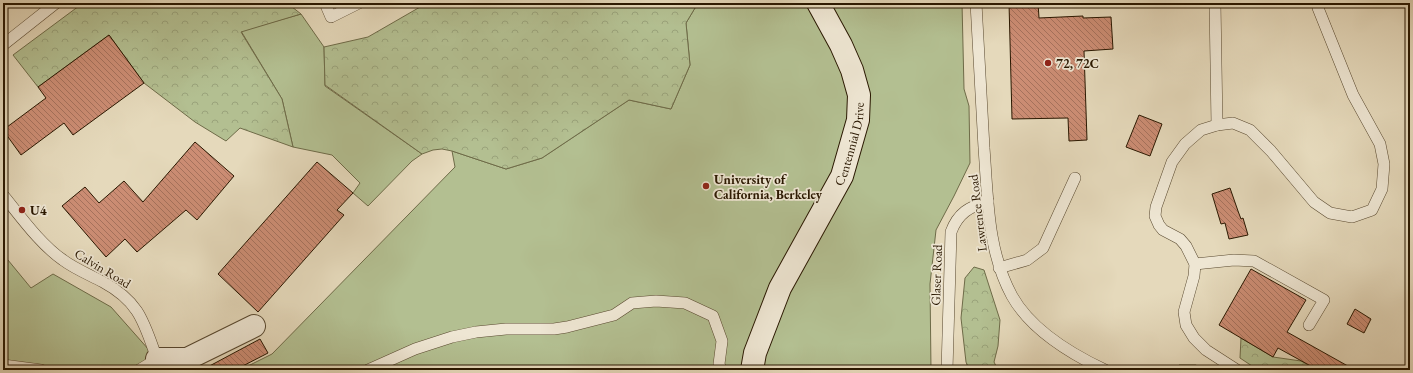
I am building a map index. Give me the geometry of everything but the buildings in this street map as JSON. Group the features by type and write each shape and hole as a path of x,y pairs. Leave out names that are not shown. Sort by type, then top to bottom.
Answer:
{"street":[{"name":"Centennial Drive","path":"752,370 756,353 780,288 842,176 858,120 859,95 852,70 841,45 818,3"},
{"path":"148,365 187,359 254,326"}],"lane":[{"path":"3,45 56,3"},
{"path":"325,3 331,17 359,3"},
{"name":"Lawrence Road","path":"976,3 988,201 992,242 999,268 1012,297 1032,322 1055,341 1086,361 1105,370"},
{"path":"1215,3 1217,125"},
{"path":"1237,370 1206,350 1194,338 1186,325 1184,312 1194,276 1195,264 1186,246 1180,239 1164,230 1159,225 1155,216 1156,208 1172,162 1185,144 1201,130 1233,122 1250,130 1271,151 1314,202 1330,213 1352,216 1372,210 1382,189 1384,164 1380,144 1353,95 1317,3"},
{"path":"999,268 1027,260 1043,248 1075,178"},
{"name":"Calvin Road","path":"3,196 48,247 63,260 121,293 134,306 143,320 148,365"},
{"name":"Glaser Road","path":"947,370 951,232 955,222 962,213 976,204 988,201"},
{"path":"1195,264 1234,260 1254,261 1324,300 1309,326"},
{"path":"368,370 415,349 452,337 476,332 506,329 554,329 567,327 614,315 632,304 656,301 685,303 713,316 722,341 719,364 721,370"},
{"path":"3,364 41,370"}],"green space":[{"path":"83,3 287,3 301,14 241,32 282,99 293,147 240,128 226,141 195,122 144,83 109,35 38,87 13,55"},
{"path":"427,3 698,3 686,23 690,65 671,109 629,100 542,158 506,169 442,149 433,150 422,154 325,85 324,47 368,37"},
{"path":"698,3 962,3 964,89 969,106 970,163 936,230 930,284 931,370 240,370 272,354 455,167 452,151 506,169 542,158 629,100 671,109 690,65 686,23"},
{"path":"301,14 324,47 325,86 422,154 412,161 368,206 353,193 360,183 332,155 293,147 282,99 241,31"},
{"path":"3,254 31,288 53,274 111,307 157,359 187,359 189,370 3,370"},
{"path":"974,267 984,270 1000,320 998,346 994,362 998,370 969,370 966,362 961,318 965,278"},
{"path":"1241,338 1273,357 1301,361 1318,370 1258,370 1240,358"},
{"path":"1179,365 1196,365 1202,370 1175,370"}],"place":[{"name":"72, 72C","path":"1048,63"},
{"name":"University of California, Berkeley","path":"706,186"},
{"name":"U4","path":"22,210"}]}
